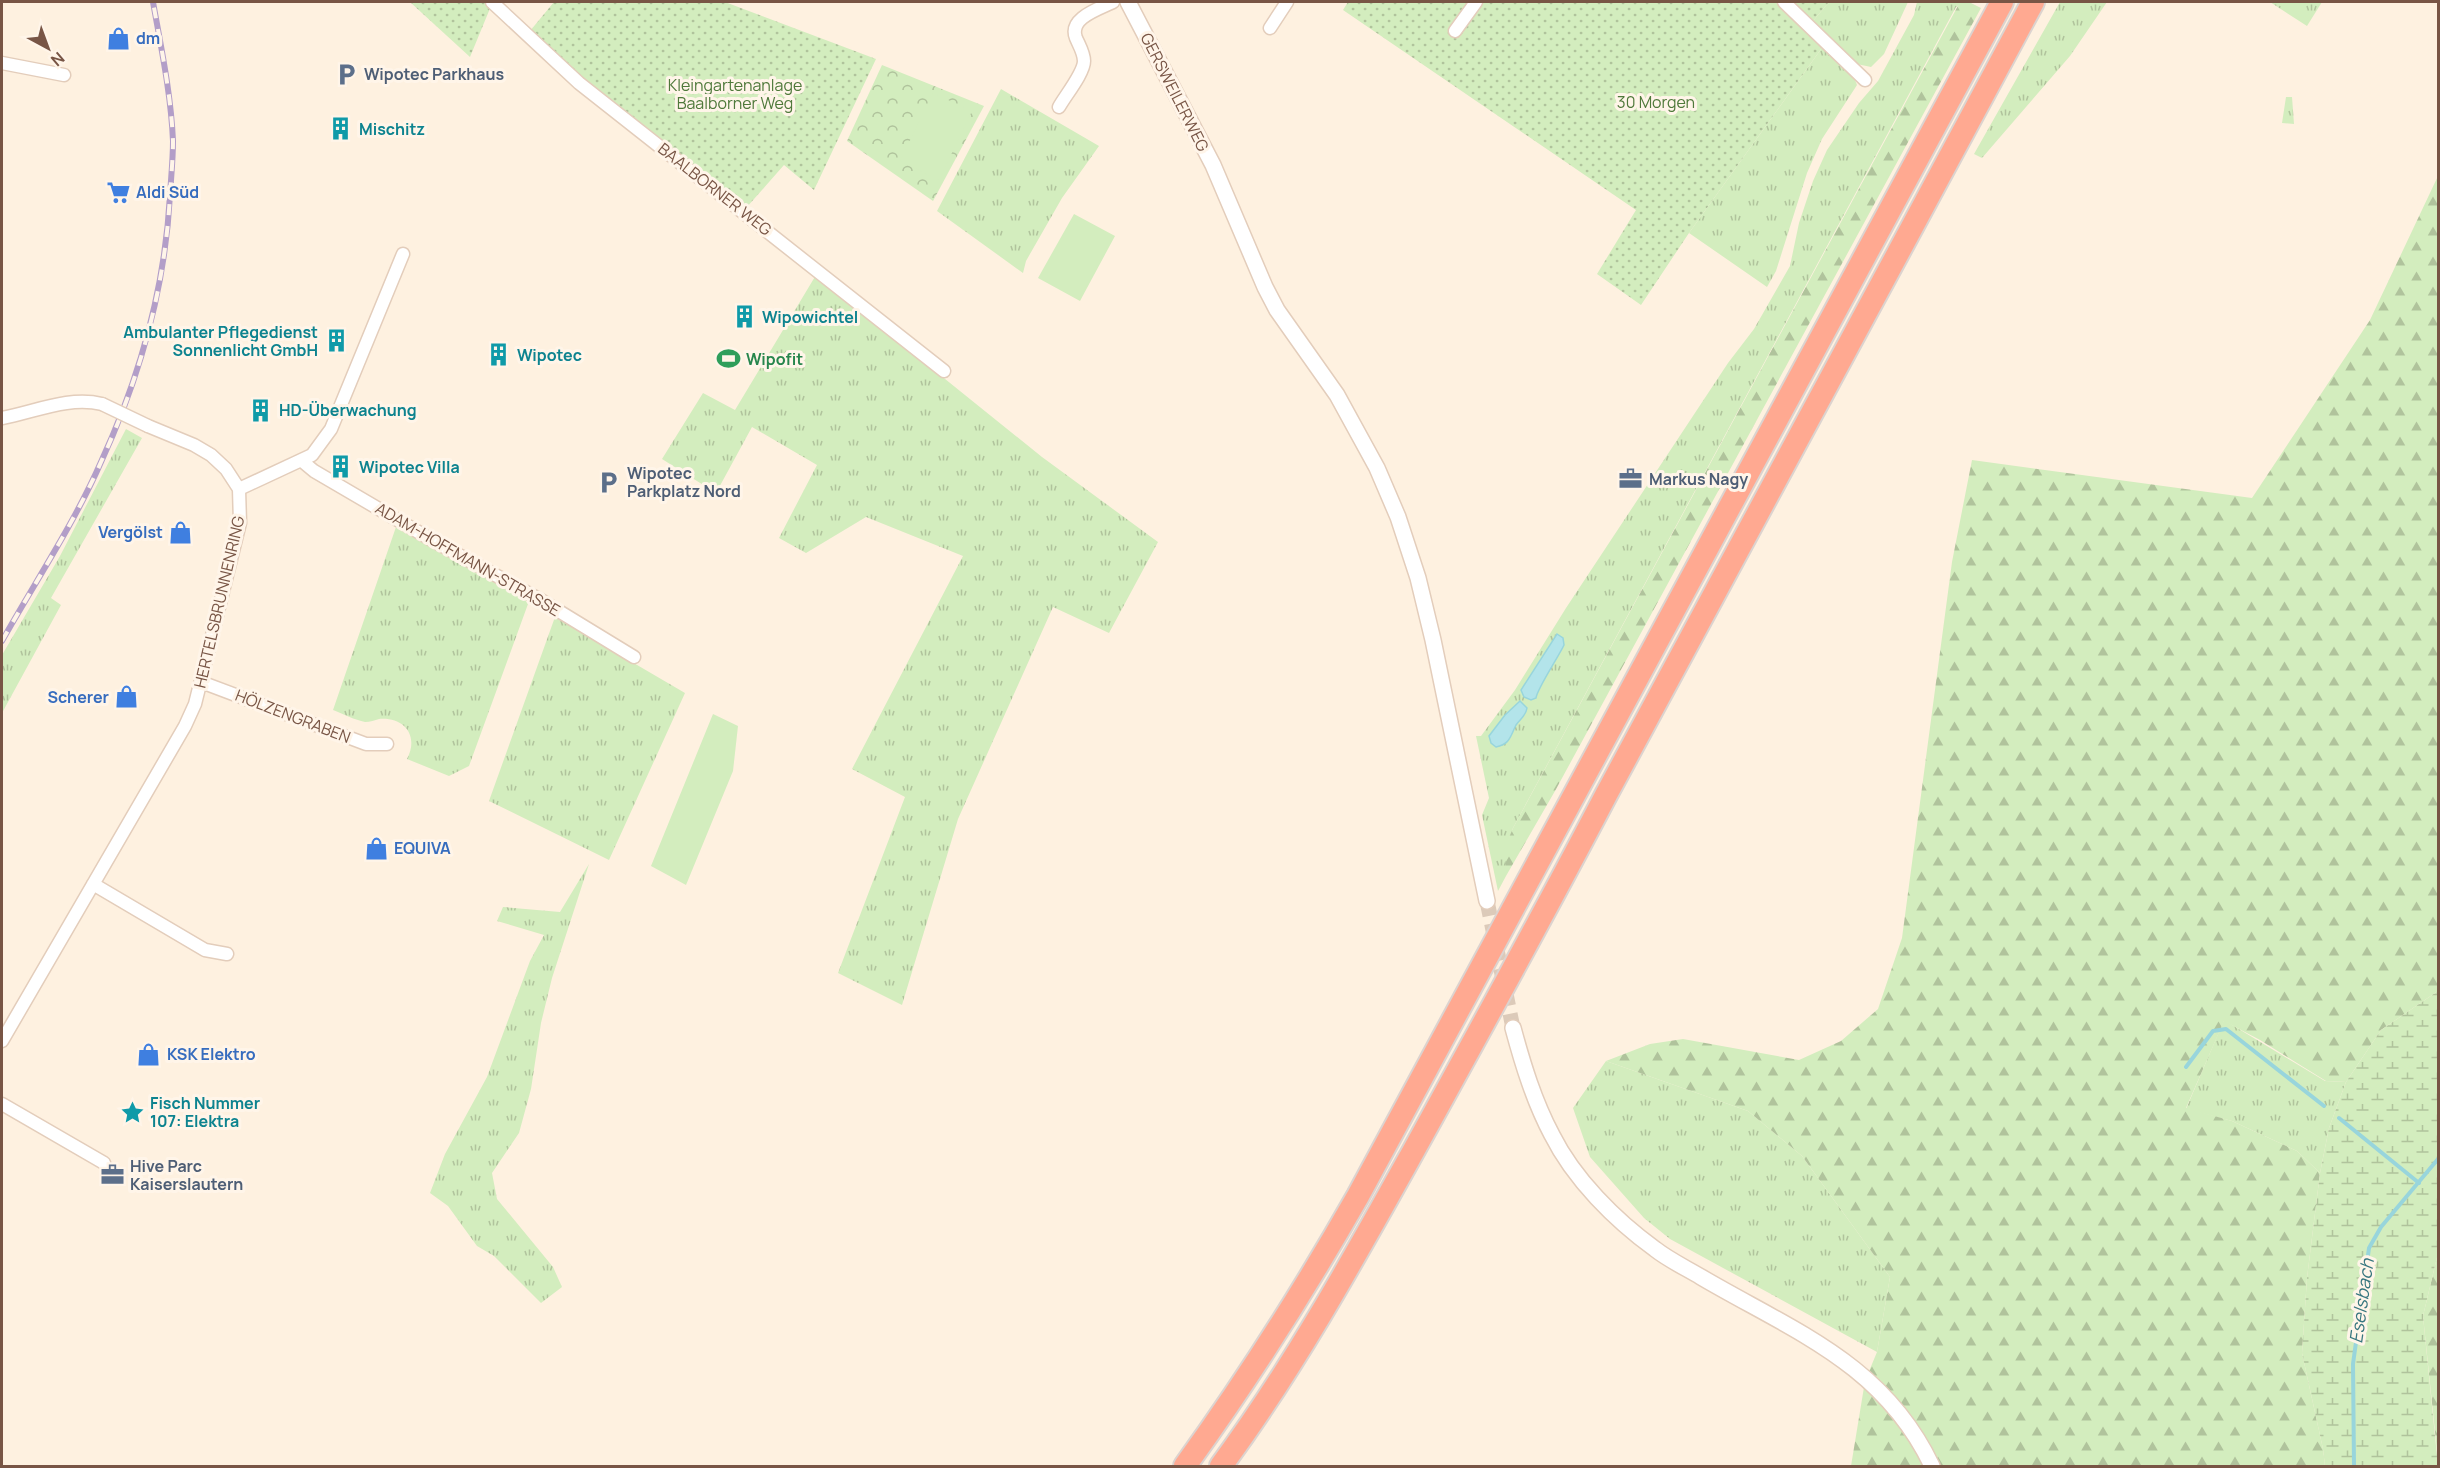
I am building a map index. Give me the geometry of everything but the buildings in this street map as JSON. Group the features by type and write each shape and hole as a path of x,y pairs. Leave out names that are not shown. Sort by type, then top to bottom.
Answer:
{"highway":[{"path":"1185,1467 1307,1284 1358,1196 2002,2"},
{"path":"1221,1467 1295,1358 1386,1202 1519,960 1743,538 1865,317 2033,2"}],"street":[{"name":"BAALBORNER WEG","path":"492,2 579,83 944,371"},
{"path":"1059,106 1084,61 1074,34 1076,24 1082,18 1113,2"},
{"name":"GERSWEILERWEG","path":"1128,2 1221,182 1265,287 1278,310 1337,395 1377,468 1398,517 1418,579 1433,640 1486,902"},
{"path":"1270,28 1287,2"},
{"path":"1455,31 1476,2"},
{"path":"1784,2 1865,80"},
{"path":"2,63 64,75"},
{"path":"2,418 68,403 86,401 102,404 194,445 211,455 226,469 239,489 302,461 319,448 331,429 403,254"},
{"name":"ADAM-HOFFMANN-STRASSE","path":"302,461 314,471 436,543 539,598 634,657"},
{"name":"HERTELSBRUNNENRING","path":"2,1041 185,726 195,704 240,522 239,489"},
{"name":"HÖLZENGRABEN","path":"201,682 366,744 387,744"},
{"path":"93,884 205,950 227,954"},
{"path":"1513,1028 1527,1079 1552,1136 1572,1167 1604,1204 1656,1251 1802,1332 1853,1366 1896,1409 1922,1444 1932,1467"},
{"path":"2,1104 104,1163"}],"green space":[{"path":"410,2 486,2 491,6 470,57"},
{"name":"Kleingartenanlage Baalborner Weg","path":"554,2 725,2 876,59 814,190 784,165 746,208 582,80 530,31"},
{"name":"30 Morgen","path":"1348,2 1778,2 1824,45 1689,233 1641,305 1597,274 1636,210 1343,10"},
{"path":"1791,2 1829,2 1813,21"},
{"path":"1829,2 1908,2 1884,54 1871,67 1852,63 1813,21"},
{"path":"1917,2 1963,2 1956,7 1513,828 1506,847 1506,876 1498,891 1482,815 1489,798 1476,736 1481,736 1515,690 1566,608 1728,363 1754,329 1790,266 1799,223 1813,181 1827,150 1859,103 1878,81 1914,15"},
{"path":"1960,2 1969,2 1981,8 1555,791 1506,876 1505,847 1513,828"},
{"path":"2060,2 2107,2 2070,56 1982,158 1974,154"},
{"path":"2270,2 2322,2 2307,26"},
{"path":"1824,45 1853,75 1857,85 1822,139 1807,173 1776,271 1767,287 1689,233"},
{"path":"882,65 984,106 933,201 847,141"},
{"path":"1001,89 1099,146 1062,198 1026,261 1023,273 937,211"},
{"path":"933,93 972,111 939,180 900,161"},
{"path":"2286,97 2292,97 2294,124 2282,123"},
{"path":"2438,176 2438,991 2381,1030 2346,1082 2326,1081 2260,1040 2224,1021 2186,1108 2232,1121 2297,1151 2320,1173 2307,1278 2302,1353 2325,1466 1851,1466 1865,1381 1877,1352 1890,1277 1802,1156 1748,1111 1606,1061 1650,1044 1683,1039 1799,1060 1841,1041 1878,1009 1902,938 1952,562 1972,460 2252,498 2370,320"},
{"path":"1074,214 1115,236 1080,301 1038,278"},
{"path":"816,275 1042,457 1158,542 1109,633 1053,607 958,819 902,1005 838,973 905,797 852,769 963,556 866,517 806,553 779,538 817,465 752,427 716,493 662,459 703,393 735,410"},
{"path":"126,429 142,438 51,598 61,605 2,713 2,655 60,556"},
{"path":"396,527 522,596 528,604 469,766 449,776 407,759 410,751 410,736 407,730 396,721 379,719 365,722 333,710"},
{"path":"555,617 685,693 609,860 489,801"},
{"path":"713,714 738,726 733,771 686,885 651,866"},
{"path":"589,864 552,978 541,1023 531,1089 519,1133 492,1173 497,1199 553,1267 562,1287 541,1303 494,1256 477,1246 448,1206 430,1193 445,1154 487,1077 530,961 544,935 497,921 503,907 560,912"},
{"path":"2438,991 2438,1253 2423,1316 2438,1466 2325,1466 2302,1353 2307,1278 2320,1173 2329,1128 2346,1082 2381,1030"},
{"path":"2224,1020 2325,1081 2346,1082 2329,1128 2320,1173 2297,1151 2232,1121 2186,1109"},
{"path":"1606,1061 1748,1111 1802,1156 1890,1277 1877,1352 1670,1239 1644,1218 1590,1157 1573,1108"},
{"path":"2438,1253 2438,1461 2423,1316"}],"water":[{"path":"1557,634 1563,638 1564,645 1536,698 1531,700 1524,697 1521,690"},
{"path":"1520,701 1527,708 1525,713 1507,742 1496,747 1491,743 1489,736 1505,715"}],"waterway":[{"path":"365,415 371,412 381,416"},
{"path":"2186,1067 2213,1031 2226,1029 2324,1106"},
{"path":"2339,1118 2419,1183"},
{"name":"Eselsbach","path":"2354,1466 2353,1364 2369,1248 2381,1227 2438,1159"}],"tunnel":[{"path":"1487,901 1513,1028"}],"railway":[{"path":"2,641 67,530 101,462 128,398 148,332 163,264 173,141 168,88 153,2"}],"place":[{"name":"dm","path":"118,38"},
{"name":"Wipotec Parkhaus","path":"346,74"},
{"name":"Mischitz","path":"341,129"},
{"name":"Aldi Süd","path":"118,192"},
{"name":"Wipowichtel","path":"744,317"},
{"name":"Ambulanter Pflegedienst Sonnenlicht GmbH","path":"336,341"},
{"name":"Wipotec","path":"499,355"},
{"name":"Wipofit","path":"728,359"},
{"name":"HD-Überwachung","path":"261,410"},
{"name":"Wipotec Villa","path":"341,467"},
{"name":"Markus Nagy","path":"1631,479"},
{"name":"Wipotec Parkplatz Nord","path":"609,482"},
{"name":"Vergölst","path":"181,532"},
{"name":"Scherer","path":"127,697"},
{"name":"EQUIVA","path":"376,848"},
{"name":"KSK Elektro","path":"149,1054"},
{"name":"Fisch Nummer 107: Elektra","path":"132,1112"},
{"name":"Hive Parc Kaiserslautern","path":"112,1175"}]}
